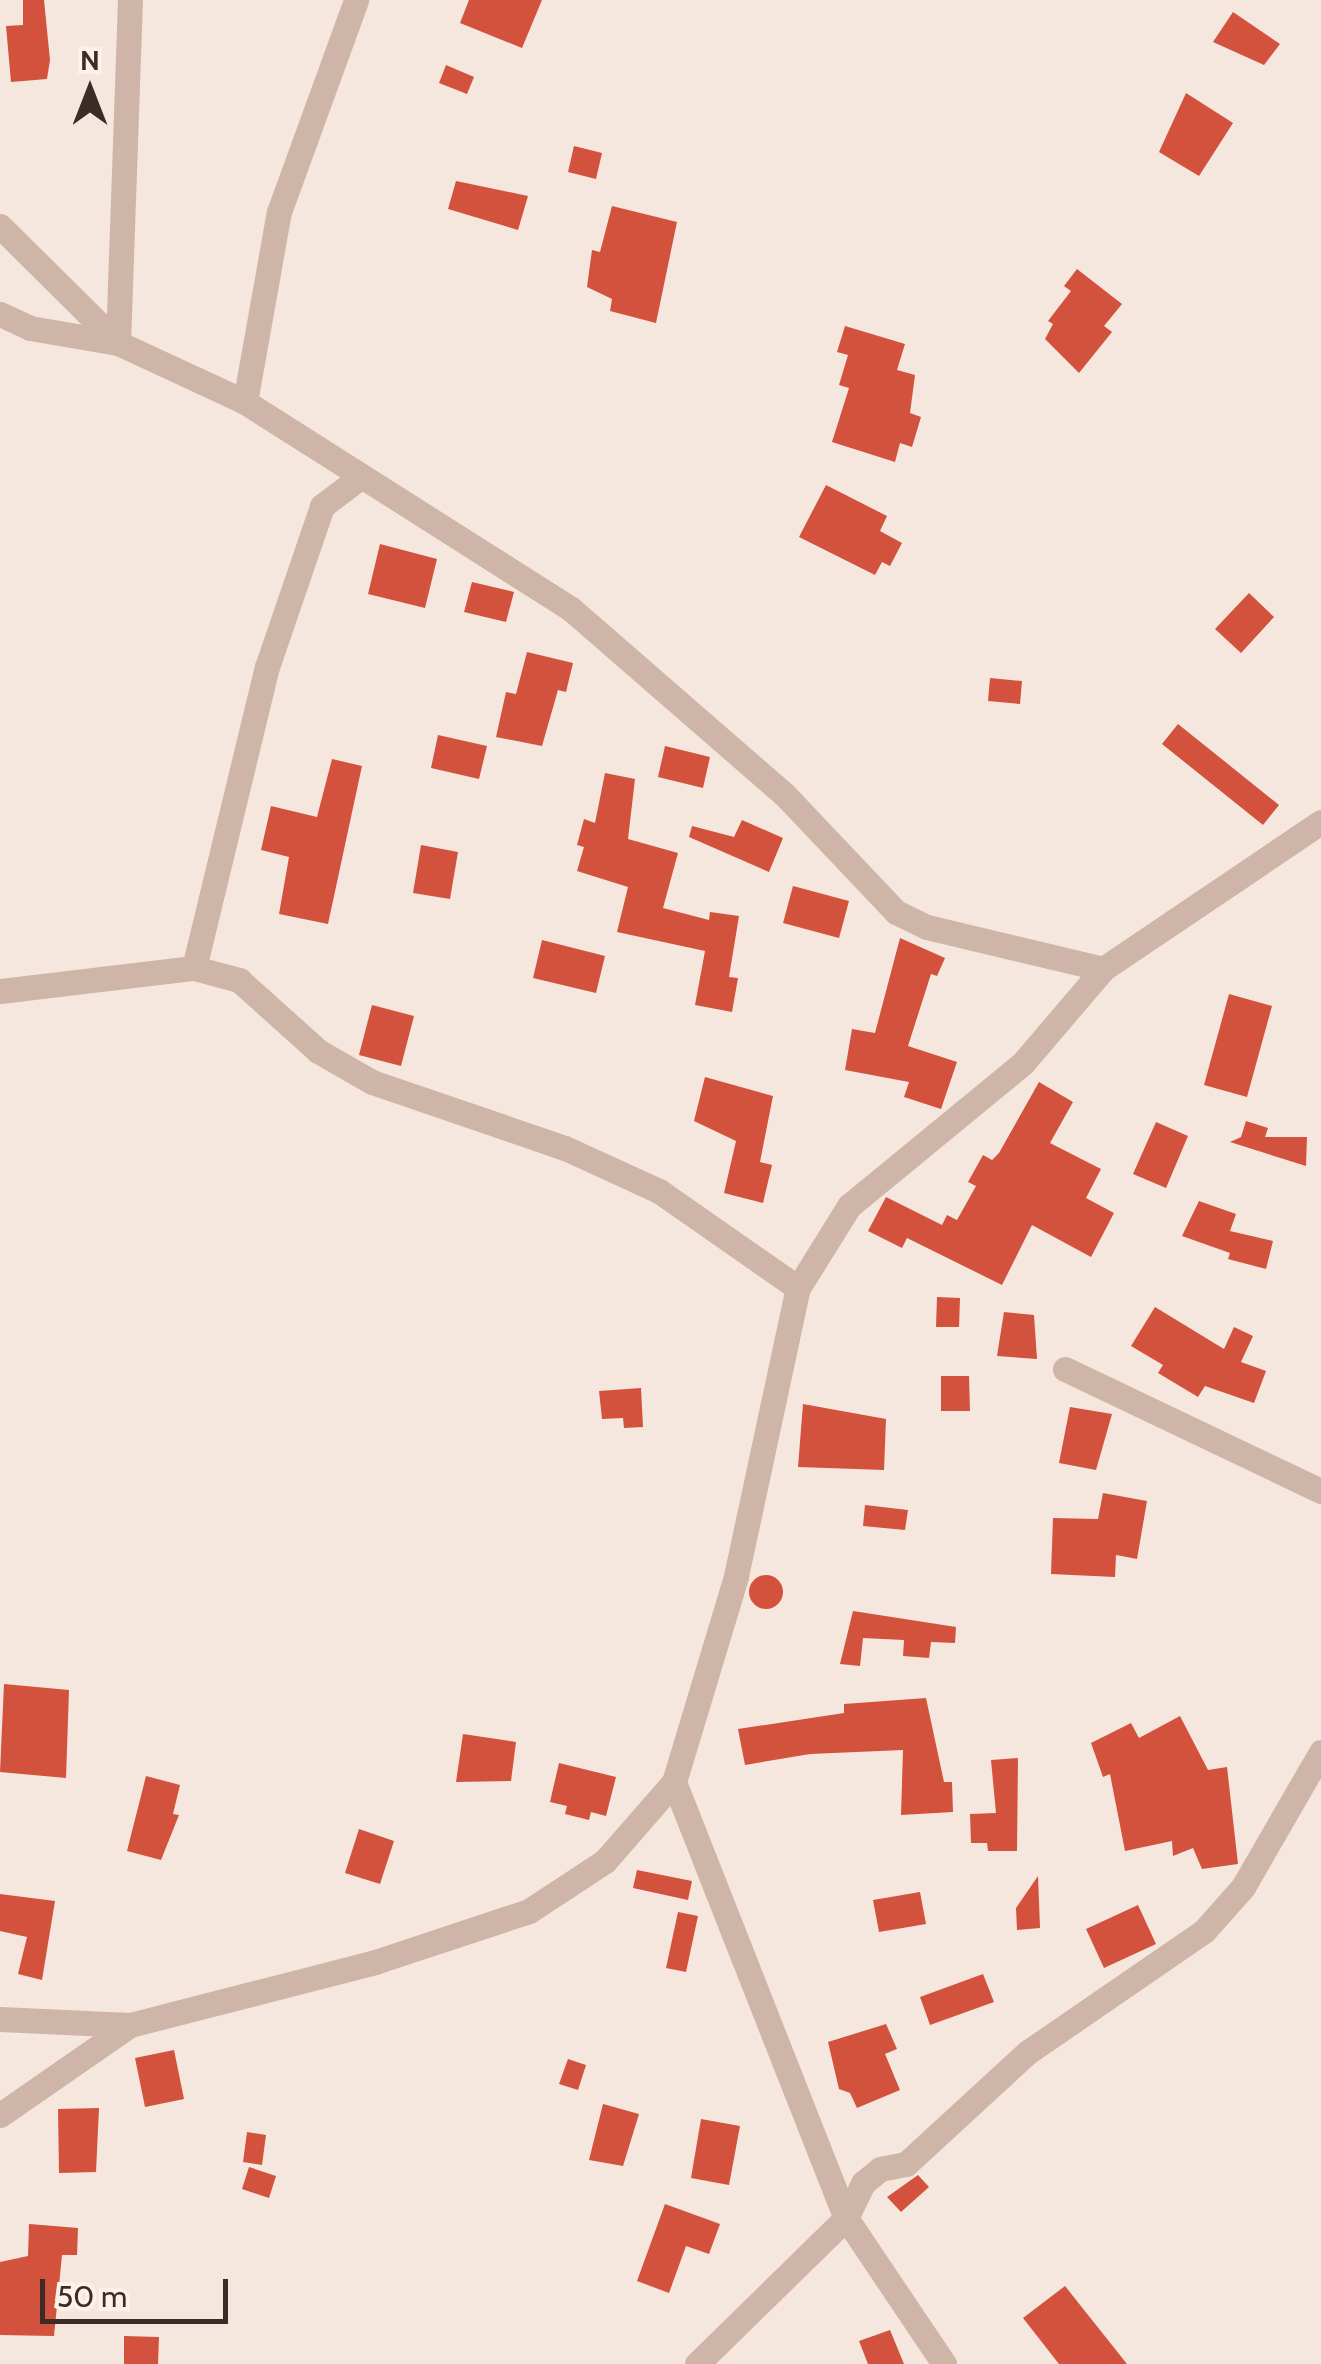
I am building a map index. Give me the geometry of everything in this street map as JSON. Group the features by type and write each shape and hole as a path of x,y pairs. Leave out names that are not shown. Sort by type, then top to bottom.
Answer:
{"street":[{"path":"118,344 130,0"},
{"path":"245,402 279,212 356,0"},
{"path":"0,226 118,344"},
{"path":"0,314 30,328 118,344 245,402 586,621 784,794 896,912 928,927 1103,969"},
{"path":"194,968 266,667 322,506 360,478"},
{"path":"0,2020 130,2025 375,1962 529,1911 605,1861 674,1782 736,1576 798,1288 848,1206 1023,1063 1103,969 1321,822"},
{"path":"0,990 194,968 239,980 318,1051 372,1082 565,1148 659,1192 798,1288"},
{"path":"1064,1369 1321,1491"},
{"path":"697,2364 846,2218 863,2183 880,2169 906,2164 1028,2052 1204,1931 1243,1887 1321,1752"},
{"path":"674,1782 846,2218 944,2364"},
{"path":"0,2115 130,2025"}],"building":[{"path":"23,0 44,0 50,60 47,79 11,82 6,26 23,25"},
{"path":"469,0 542,0 522,48 460,23"},
{"path":"1233,12 1280,44 1264,65 1213,42"},
{"path":"446,65 474,77 467,94 439,83"},
{"path":"1186,93 1233,123 1199,176 1159,152"},
{"path":"574,146 602,153 596,179 568,172"},
{"path":"456,181 528,196 518,230 448,209"},
{"path":"612,206 677,222 656,323 610,311 612,299 587,287 592,250 600,252"},
{"path":"1077,269 1122,304 1104,326 1112,332 1079,373 1045,339 1053,324 1048,321 1071,291 1064,286"},
{"path":"845,326 905,344 897,370 915,375 910,413 921,417 912,447 900,443 895,462 832,442 849,388 839,385 848,355 837,352"},
{"path":"826,485 887,516 880,531 902,543 890,566 882,562 875,575 799,537"},
{"path":"380,544 437,559 425,608 368,594"},
{"path":"472,582 514,592 506,622 464,612"},
{"path":"1249,593 1274,617 1241,653 1215,629"},
{"path":"527,652 573,663 566,692 558,690 542,746 496,737 506,692 516,694"},
{"path":"990,678 1022,681 1020,704 988,701"},
{"path":"1178,724 1279,805 1263,825 1162,744"},
{"path":"438,735 487,746 479,779 431,768"},
{"path":"665,746 710,757 703,788 658,777"},
{"path":"332,759 362,766 328,924 279,914 289,857 261,850 271,806 317,817"},
{"path":"605,773 635,779 628,839 678,853 663,908 709,920 710,912 739,916 729,977 738,978 732,1012 695,1005 705,951 617,932 628,887 577,871 584,847 577,845 584,819 595,823"},
{"path":"742,820 783,838 769,872 689,837 692,826 734,837"},
{"path":"421,845 458,852 450,899 413,893"},
{"path":"793,886 849,901 839,938 783,923"},
{"path":"900,938 945,958 937,976 931,974 908,1046 957,1062 941,1109 904,1097 909,1082 845,1070 852,1029 875,1033"},
{"path":"542,940 605,956 596,993 533,978"},
{"path":"1229,994 1272,1006 1247,1097 1204,1085"},
{"path":"372,1005 414,1016 401,1066 359,1055"},
{"path":"705,1077 773,1096 760,1162 772,1165 763,1203 724,1193 736,1141 694,1121"},
{"path":"1039,1082 1073,1102 1050,1143 1101,1169 1086,1198 1114,1213 1091,1257 1032,1225 1002,1285 907,1238 902,1248 868,1231 886,1197 942,1225 947,1215 957,1220 976,1186 968,1182 983,1155 992,1160 999,1153"},
{"path":"1246,1121 1268,1128 1265,1137 1307,1137 1306,1166 1230,1142 1241,1137"},
{"path":"1156,1122 1188,1136 1166,1188 1133,1174"},
{"path":"1199,1201 1236,1214 1230,1231 1273,1241 1266,1269 1228,1259 1230,1253 1182,1236"},
{"path":"937,1297 960,1298 959,1327 936,1327"},
{"path":"1155,1307 1224,1349 1234,1327 1253,1336 1241,1362 1266,1371 1254,1403 1205,1386 1198,1397 1158,1373 1163,1365 1131,1346"},
{"path":"1004,1312 1034,1315 1037,1359 997,1356"},
{"path":"941,1376 969,1376 970,1411 941,1411"},
{"path":"641,1388 643,1427 624,1428 623,1418 602,1419 599,1391"},
{"path":"803,1404 886,1419 884,1470 798,1467"},
{"path":"1070,1407 1112,1414 1096,1470 1059,1463"},
{"path":"1103,1493 1147,1501 1137,1559 1116,1555 1115,1577 1051,1574 1053,1518 1098,1519"},
{"path":"865,1505 908,1510 905,1530 863,1526"},
{"path":"766,1575 778,1580 783,1592 778,1604 766,1609 754,1604 749,1592 754,1580"},
{"path":"853,1611 956,1627 955,1643 931,1642 929,1658 903,1656 904,1640 863,1638 860,1666 840,1664"},
{"path":"4,1684 69,1690 66,1778 0,1772"},
{"path":"926,1698 944,1782 952,1782 953,1812 901,1815 903,1750 810,1754 745,1765 738,1729 844,1713 844,1704"},
{"path":"1180,1716 1208,1770 1227,1767 1238,1864 1202,1869 1193,1848 1173,1856 1172,1841 1125,1851 1110,1774 1103,1777 1091,1743 1131,1723 1139,1738"},
{"path":"463,1734 516,1742 511,1781 456,1782"},
{"path":"1018,1758 1017,1851 988,1851 987,1843 971,1843 970,1814 996,1813 991,1760"},
{"path":"559,1763 616,1777 606,1816 591,1812 589,1820 565,1814 567,1806 550,1802"},
{"path":"146,1776 180,1785 173,1814 179,1815 161,1860 127,1851"},
{"path":"359,1829 394,1841 380,1884 345,1873"},
{"path":"637,1870 692,1881 688,1900 633,1888"},
{"path":"1038,1876 1040,1928 1017,1930 1016,1908"},
{"path":"920,1892 926,1924 879,1932 873,1900"},
{"path":"0,1894 55,1901 42,1980 18,1974 27,1937 0,1931"},
{"path":"1138,1905 1156,1944 1104,1968 1086,1929"},
{"path":"678,1912 698,1916 686,1972 666,1968"},
{"path":"983,1974 994,2002 930,2025 920,1997"},
{"path":"886,2024 897,2049 885,2054 900,2090 857,2108 850,2093 839,2089 828,2042"},
{"path":"174,2050 184,2099 145,2107 135,2058"},
{"path":"568,2059 586,2065 578,2090 559,2084"},
{"path":"603,2104 639,2114 623,2166 589,2160"},
{"path":"99,2108 96,2172 59,2173 58,2109"},
{"path":"701,2119 740,2126 729,2185 691,2178"},
{"path":"247,2132 266,2135 262,2165 243,2162"},
{"path":"249,2167 276,2176 269,2198 242,2189"},
{"path":"918,2175 929,2187 901,2212 887,2197"},
{"path":"665,2204 720,2224 709,2254 686,2246 669,2293 637,2281"},
{"path":"29,2224 78,2228 77,2255 62,2255 54,2336 0,2335 0,2262 28,2256"},
{"path":"1065,2286 1127,2364 1059,2364 1023,2318"},
{"path":"890,2330 904,2364 868,2364 859,2341"},
{"path":"124,2336 159,2337 158,2364 124,2364"}]}
